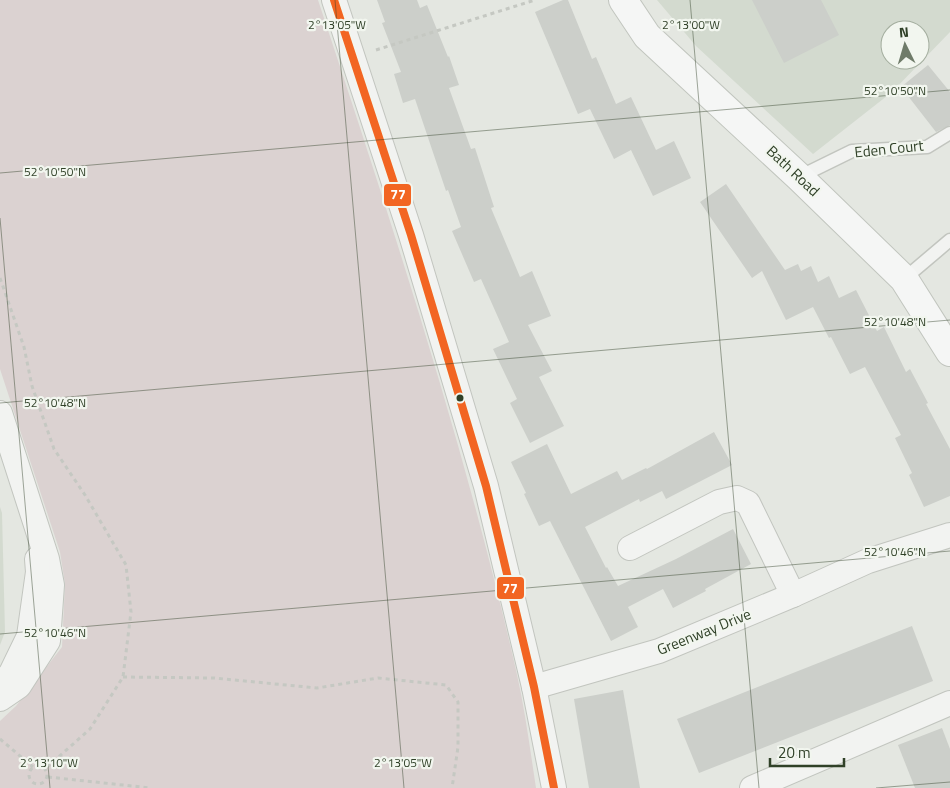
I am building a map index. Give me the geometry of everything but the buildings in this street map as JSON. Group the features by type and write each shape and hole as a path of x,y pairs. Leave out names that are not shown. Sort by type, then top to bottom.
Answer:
{"main road":[{"name":"Bath Road","path":"623,0 647,36 800,177 904,278 950,352"}],"street":[{"path":"334,0 411,235 486,486 534,687 554,788"},
{"path":"0,413 47,560 52,585 48,641 19,686 0,699"},
{"path":"630,548 719,502 737,498 748,503 793,595"},
{"path":"0,686 11,673 28,636 38,572 34,520"},
{"name":"Greenway Drive","path":"534,687 660,651 868,561 950,536"},
{"name":"Greenway Drive","path":"868,561 950,551"},
{"path":"752,788 950,703"}],"lane":[{"name":"Eden Court","path":"800,177 852,151 927,147 950,133"},
{"path":"904,278 950,240"}],"path":[{"path":"354,57 535,0"},
{"path":"0,278 24,347 32,386 54,449 85,496 126,565 131,612 123,677 90,729 45,769"},
{"path":"123,677 214,678 317,688 378,678 446,685 458,702 458,747 452,788"},
{"path":"0,739 33,767 43,767 48,777"},
{"path":"33,767 29,774 30,780 34,784 40,786 48,777"},
{"path":"48,777 151,788"}],"shaded area":[{"path":"0,0 318,0 399,249 450,417 496,585 519,685 536,788 0,788 0,721 16,706 62,647 65,584 60,552 0,369"},
{"path":"657,0 950,0 950,32 930,53 930,20 880,20 880,70 913,70 892,92 813,154 696,46"},
{"path":"0,507 2,513 5,632 0,645"}],"transit line":[{"name":"77","path":"334,0 411,235 486,486 534,687 554,788"}]}
